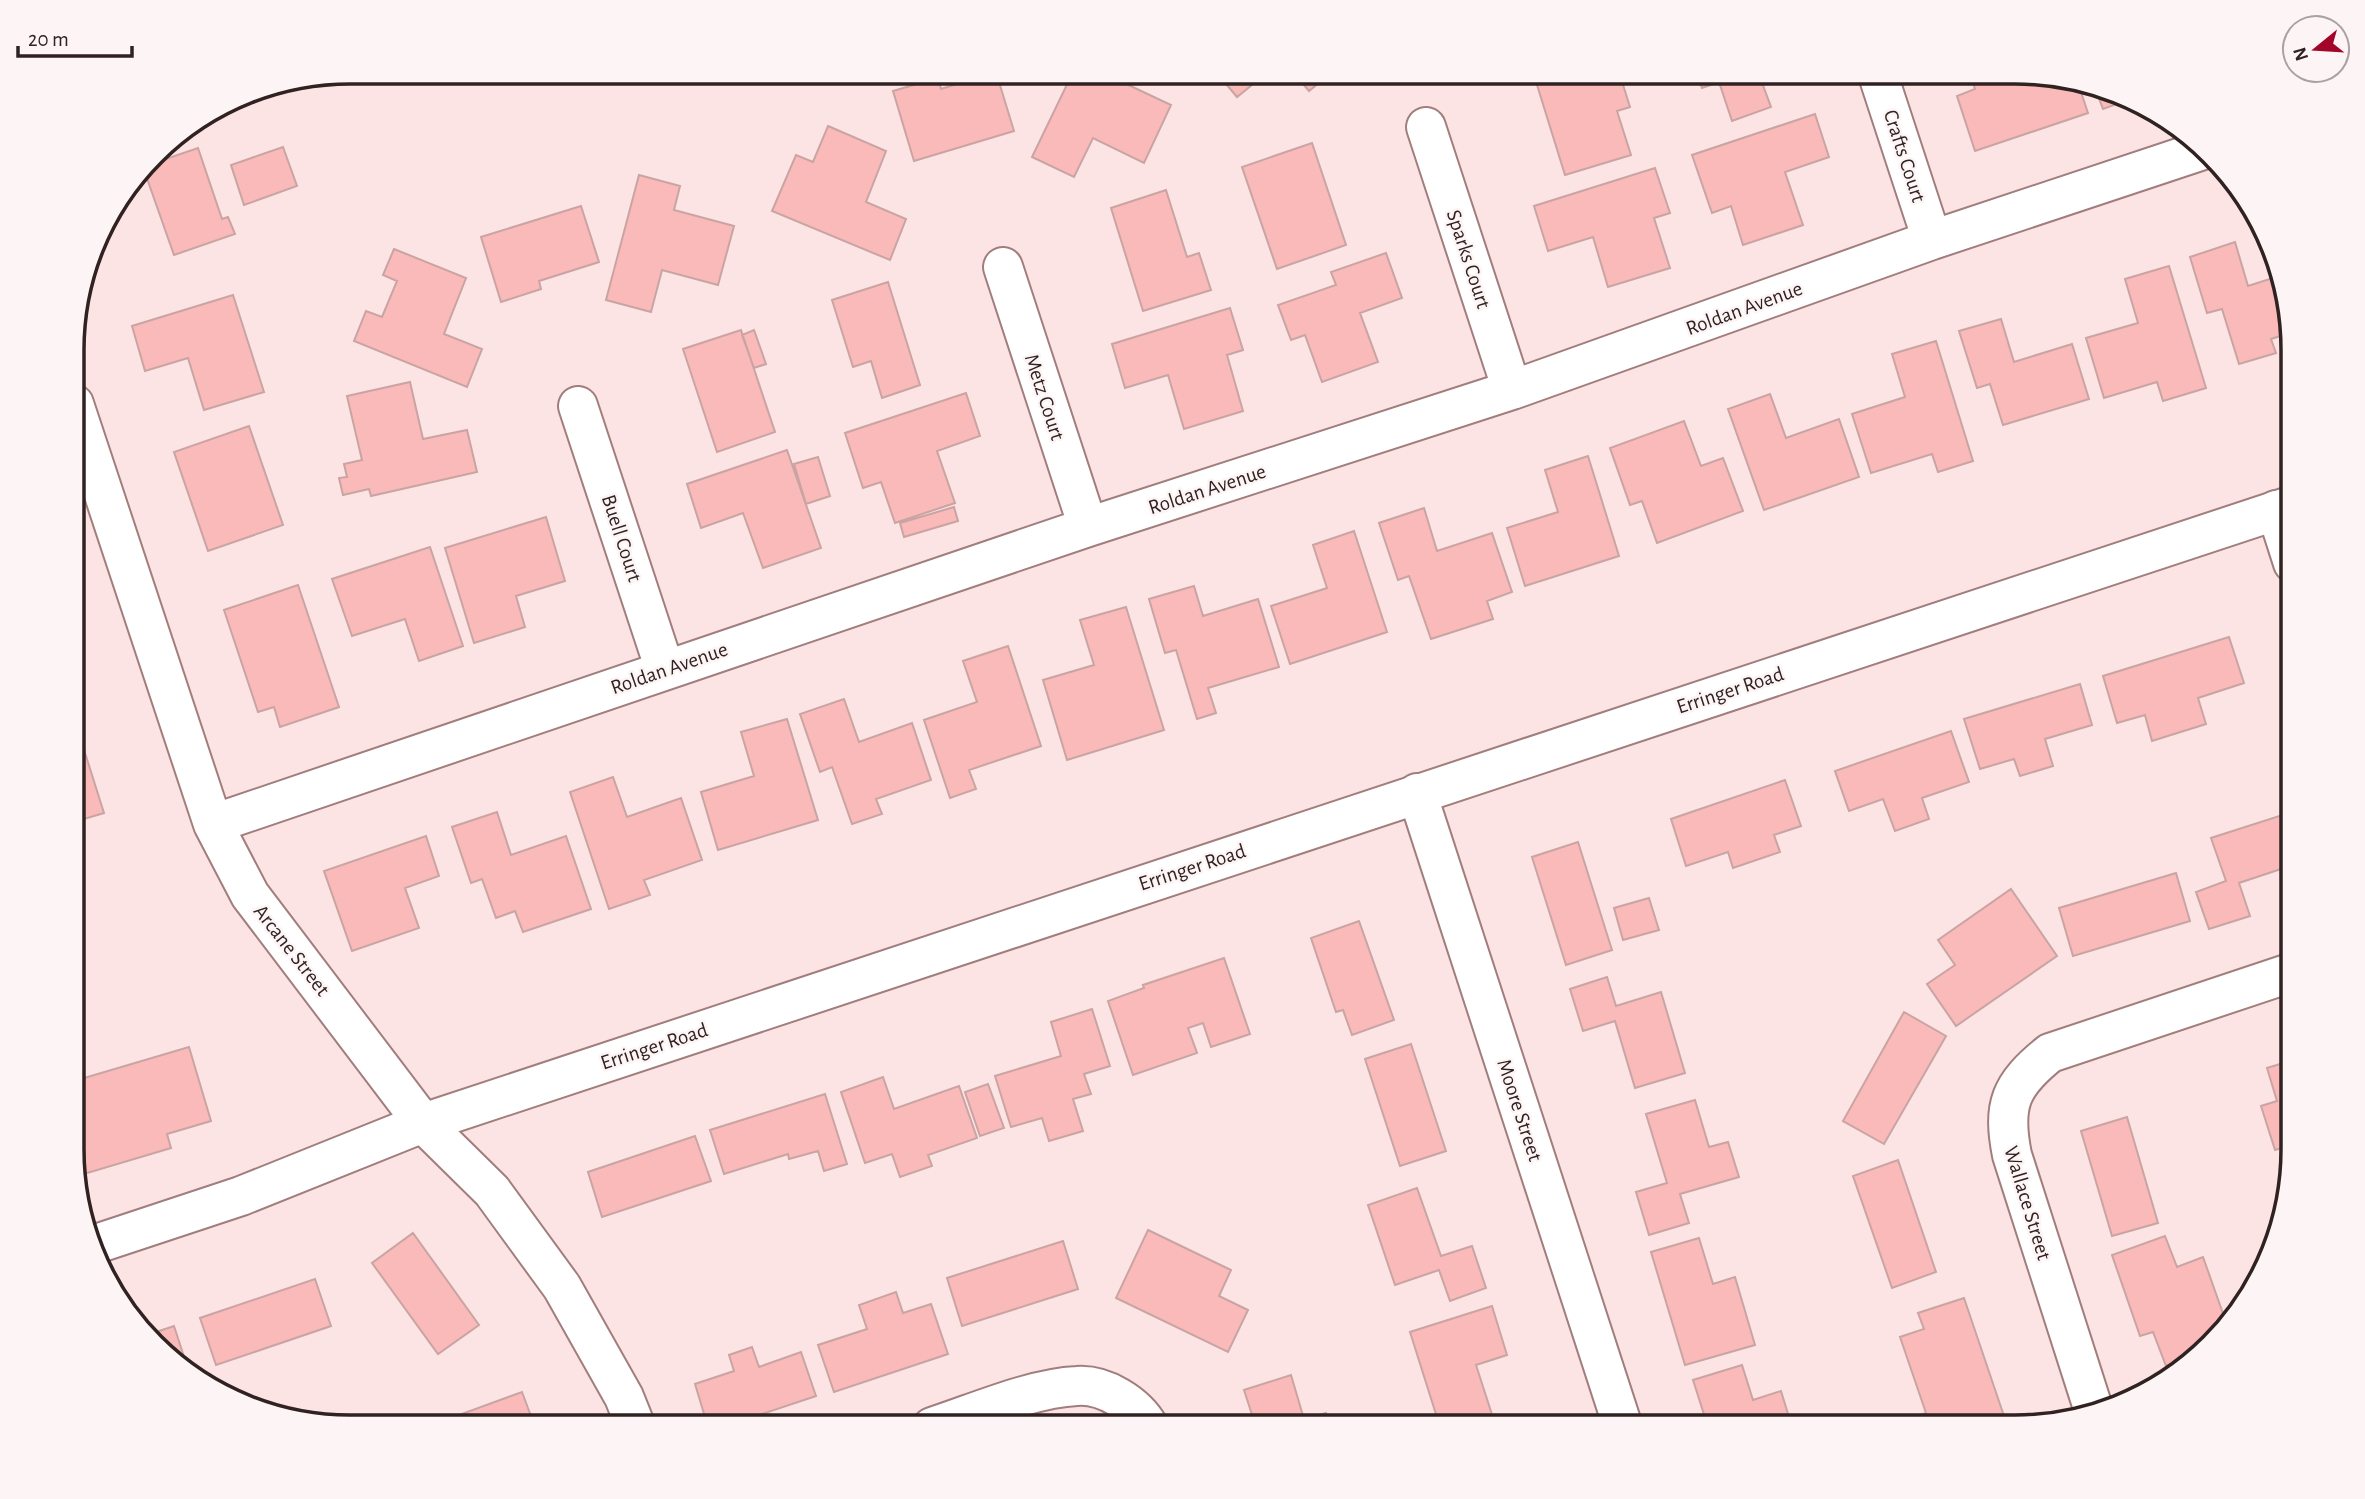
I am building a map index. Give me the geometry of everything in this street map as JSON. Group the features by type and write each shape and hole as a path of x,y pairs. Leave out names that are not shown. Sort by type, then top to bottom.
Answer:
{"street":[{"name":"Crafts Court","path":"1881,84 1932,240"},
{"name":"Sparks Court","path":"1426,127 1512,390"},
{"name":"Roldan Avenue","path":"212,824 1088,527 1512,390 1932,240 2193,153"},
{"name":"Metz Court","path":"1003,267 1088,527"},
{"name":"Buell Court","path":"579,405 665,670"},
{"name":"Arcane Street","path":"84,434 212,824 250,895 423,1123 492,1191 562,1287 624,1397 631,1415"},
{"name":"Erringer Road","path":"101,1242 241,1196 423,1123 2281,509"},
{"name":"Moore Street","path":"1417,793 1619,1415"},
{"name":"Wallace Street","path":"2092,1404 2012,1155 2006,1126 2012,1097 2027,1072 2050,1053 2281,976"},
{"path":"968,1415 1044,1390 1080,1385 1115,1394 1141,1415"}],"building":[{"path":"917,84 940,84 941,89 957,84 1000,84 1014,131 914,161 893,91"},
{"path":"1067,84 1126,84 1171,105 1144,163 1093,138 1074,177 1032,157"},
{"path":"1226,84 1253,84 1237,97"},
{"path":"1303,84 1317,84 1309,91"},
{"path":"1537,84 1623,84 1630,107 1617,111 1631,155 1565,175"},
{"path":"1720,84 1762,84 1771,107 1732,121"},
{"path":"1973,84 2015,84 2067,89 2081,92 2088,113 1975,151 1957,96 1975,89"},
{"path":"2099,98 2117,104 2103,109"},
{"path":"1815,114 1829,157 1785,172 1803,225 1743,245 1731,206 1712,213 1692,155"},
{"path":"828,126 886,151 866,202 906,219 890,260 772,211 796,155 813,162"},
{"path":"1312,143 1346,245 1277,269 1242,167"},
{"path":"283,147 297,186 244,205 231,165"},
{"path":"198,148 222,219 228,217 235,234 174,255 147,179 165,159"},
{"path":"1655,168 1670,213 1654,218 1670,268 1608,287 1593,237 1548,251 1534,206"},
{"path":"639,175 680,186 674,210 734,226 718,285 662,270 651,312 606,300"},
{"path":"1166,190 1187,257 1199,253 1211,290 1143,311 1111,208"},
{"path":"581,206 599,262 539,281 541,289 501,302 481,237"},
{"path":"2235,242 2248,286 2271,279 2279,315 2280,336 2271,339 2276,353 2239,364 2222,309 2207,313 2190,257"},
{"path":"394,249 466,278 444,334 482,349 467,387 354,341 366,311 382,317 397,281 383,275"},
{"path":"1386,253 1402,298 1360,313 1378,362 1322,382 1305,335 1291,340 1278,305 1336,285 1331,272"},
{"path":"2169,266 2206,388 2163,401 2157,382 2104,398 2086,338 2138,323 2125,279"},
{"path":"888,282 920,385 882,398 871,361 853,367 832,300"},
{"path":"233,295 264,392 204,410 188,358 145,371 132,326"},
{"path":"1230,308 1243,350 1227,355 1243,411 1184,429 1168,375 1125,388 1112,344"},
{"path":"2001,319 2014,362 2072,344 2089,399 2003,425 1990,384 1977,388 1959,331"},
{"path":"741,330 775,432 717,452 683,349"},
{"path":"754,330 766,364 754,368 742,335"},
{"path":"1936,341 1973,461 1938,472 1932,454 1871,473 1852,414 1905,397 1892,354"},
{"path":"410,382 423,439 467,430 477,472 371,496 369,489 343,495 339,478 347,477 344,464 362,460 347,396"},
{"path":"966,393 980,436 937,451 955,503 895,523 881,482 863,488 845,433"},
{"path":"1770,394 1786,438 1839,419 1859,477 1764,510 1728,409"},
{"path":"1684,421 1701,466 1723,458 1743,511 1657,543 1642,501 1630,505 1610,448"},
{"path":"249,426 283,525 208,551 174,452"},
{"path":"787,450 821,548 763,568 743,513 701,528 687,484"},
{"path":"1588,456 1619,556 1525,586 1507,528 1558,512 1545,470"},
{"path":"818,457 830,496 806,504 794,464"},
{"path":"954,507 958,521 904,537 900,523"},
{"path":"1424,508 1437,551 1492,533 1512,592 1487,601 1493,619 1431,639 1409,576 1398,580 1379,523"},
{"path":"546,517 565,581 516,596 525,627 474,643 445,548"},
{"path":"1354,531 1387,632 1290,664 1271,606 1327,588 1313,545"},
{"path":"430,547 463,646 419,661 405,619 352,636 332,579"},
{"path":"298,585 339,707 280,727 274,707 258,712 224,610"},
{"path":"1194,586 1203,616 1258,599 1279,667 1208,688 1216,713 1197,719 1176,650 1165,653 1149,599"},
{"path":"1126,607 1164,730 1067,760 1043,680 1094,665 1080,620"},
{"path":"2229,637 2244,683 2198,698 2206,724 2152,741 2145,715 2117,723 2103,676"},
{"path":"1008,646 1041,746 969,770 976,789 950,798 924,720 977,702 963,661"},
{"path":"2080,684 2092,725 2045,739 2053,766 2020,776 2014,759 1980,769 1964,719"},
{"path":"844,699 859,742 912,723 931,780 876,799 882,814 852,824 832,767 820,772 800,714"},
{"path":"787,719 818,820 718,850 701,792 754,776 741,732"},
{"path":"1951,731 1969,782 1922,798 1929,819 1895,831 1883,799 1849,811 1835,771"},
{"path":"84,750 104,813 84,819"},
{"path":"613,777 627,817 681,798 702,860 644,880 650,895 609,909 570,792"},
{"path":"1785,780 1801,826 1774,835 1780,852 1733,868 1728,852 1686,866 1671,819"},
{"path":"497,812 511,855 566,836 591,909 523,932 515,911 496,918 482,879 471,883 452,827"},
{"path":"2281,816 2281,869 2239,883 2250,916 2209,929 2196,892 2226,881 2211,838"},
{"path":"426,836 439,876 405,888 419,928 352,951 324,871"},
{"path":"1578,842 1612,950 1566,965 1532,857"},
{"path":"2176,873 2190,921 2073,956 2059,908"},
{"path":"2011,889 2057,956 1956,1026 1927,984 1955,965 1938,940"},
{"path":"1649,898 1659,930 1623,940 1614,908"},
{"path":"1359,921 1394,1020 1352,1035 1343,1010 1336,1012 1311,938"},
{"path":"1224,958 1250,1034 1211,1047 1203,1023 1188,1028 1197,1053 1133,1075 1108,1001 1144,988 1143,985"},
{"path":"1607,977 1616,1006 1661,992 1685,1073 1635,1088 1615,1021 1583,1031 1570,989"},
{"path":"1092,1009 1110,1066 1084,1074 1091,1094 1073,1099 1083,1131 1049,1141 1042,1118 1011,1127 995,1076 1061,1056 1051,1022"},
{"path":"1904,1012 1946,1036 1884,1144 1843,1121"},
{"path":"1411,1044 1446,1151 1400,1166 1365,1059"},
{"path":"189,1047 211,1121 167,1134 171,1148 85,1174 84,1078"},
{"path":"2281,1064 2281,1148 2275,1150 2261,1106 2277,1101 2267,1068"},
{"path":"883,1077 894,1109 959,1086 977,1138 928,1155 932,1166 900,1177 892,1154 865,1163 841,1092"},
{"path":"988,1084 1004,1128 980,1136 965,1092"},
{"path":"825,1094 847,1164 824,1171 818,1151 789,1159 788,1154 724,1174 710,1130"},
{"path":"1695,1100 1709,1147 1728,1142 1739,1177 1680,1194 1689,1223 1649,1235 1636,1192 1667,1183 1646,1114"},
{"path":"2127,1117 2158,1223 2112,1236 2081,1131"},
{"path":"695,1136 711,1181 602,1217 588,1172"},
{"path":"1898,1160 1936,1272 1892,1288 1853,1176"},
{"path":"1417,1188 1441,1256 1472,1246 1486,1288 1450,1301 1439,1270 1395,1285 1368,1205"},
{"path":"1148,1230 1231,1270 1219,1296 1248,1310 1228,1352 1116,1298"},
{"path":"413,1233 479,1325 438,1354 372,1263"},
{"path":"2165,1236 2177,1267 2203,1257 2223,1314 2190,1349 2166,1366 2153,1332 2140,1336 2112,1255"},
{"path":"1699,1238 1713,1284 1735,1277 1755,1345 1685,1365 1651,1252"},
{"path":"1063,1241 1078,1289 962,1326 947,1278"},
{"path":"315,1279 331,1326 216,1365 200,1318"},
{"path":"896,1292 903,1313 931,1304 948,1354 834,1392 818,1345 867,1329 859,1305"},
{"path":"1964,1298 2004,1415 1920,1415 1926,1413 1900,1337 1924,1329 1918,1313"},
{"path":"1492,1306 1507,1355 1476,1365 1492,1415 1436,1415 1410,1332"},
{"path":"174,1326 184,1357 162,1337 157,1332"},
{"path":"752,1347 759,1367 801,1352 816,1396 759,1415 704,1415 695,1384 734,1371 729,1355"},
{"path":"1742,1365 1753,1400 1781,1391 1788,1415 1704,1415 1693,1380"},
{"path":"1291,1375 1303,1415 1252,1415 1244,1390"},
{"path":"522,1392 531,1415 459,1415"}]}
